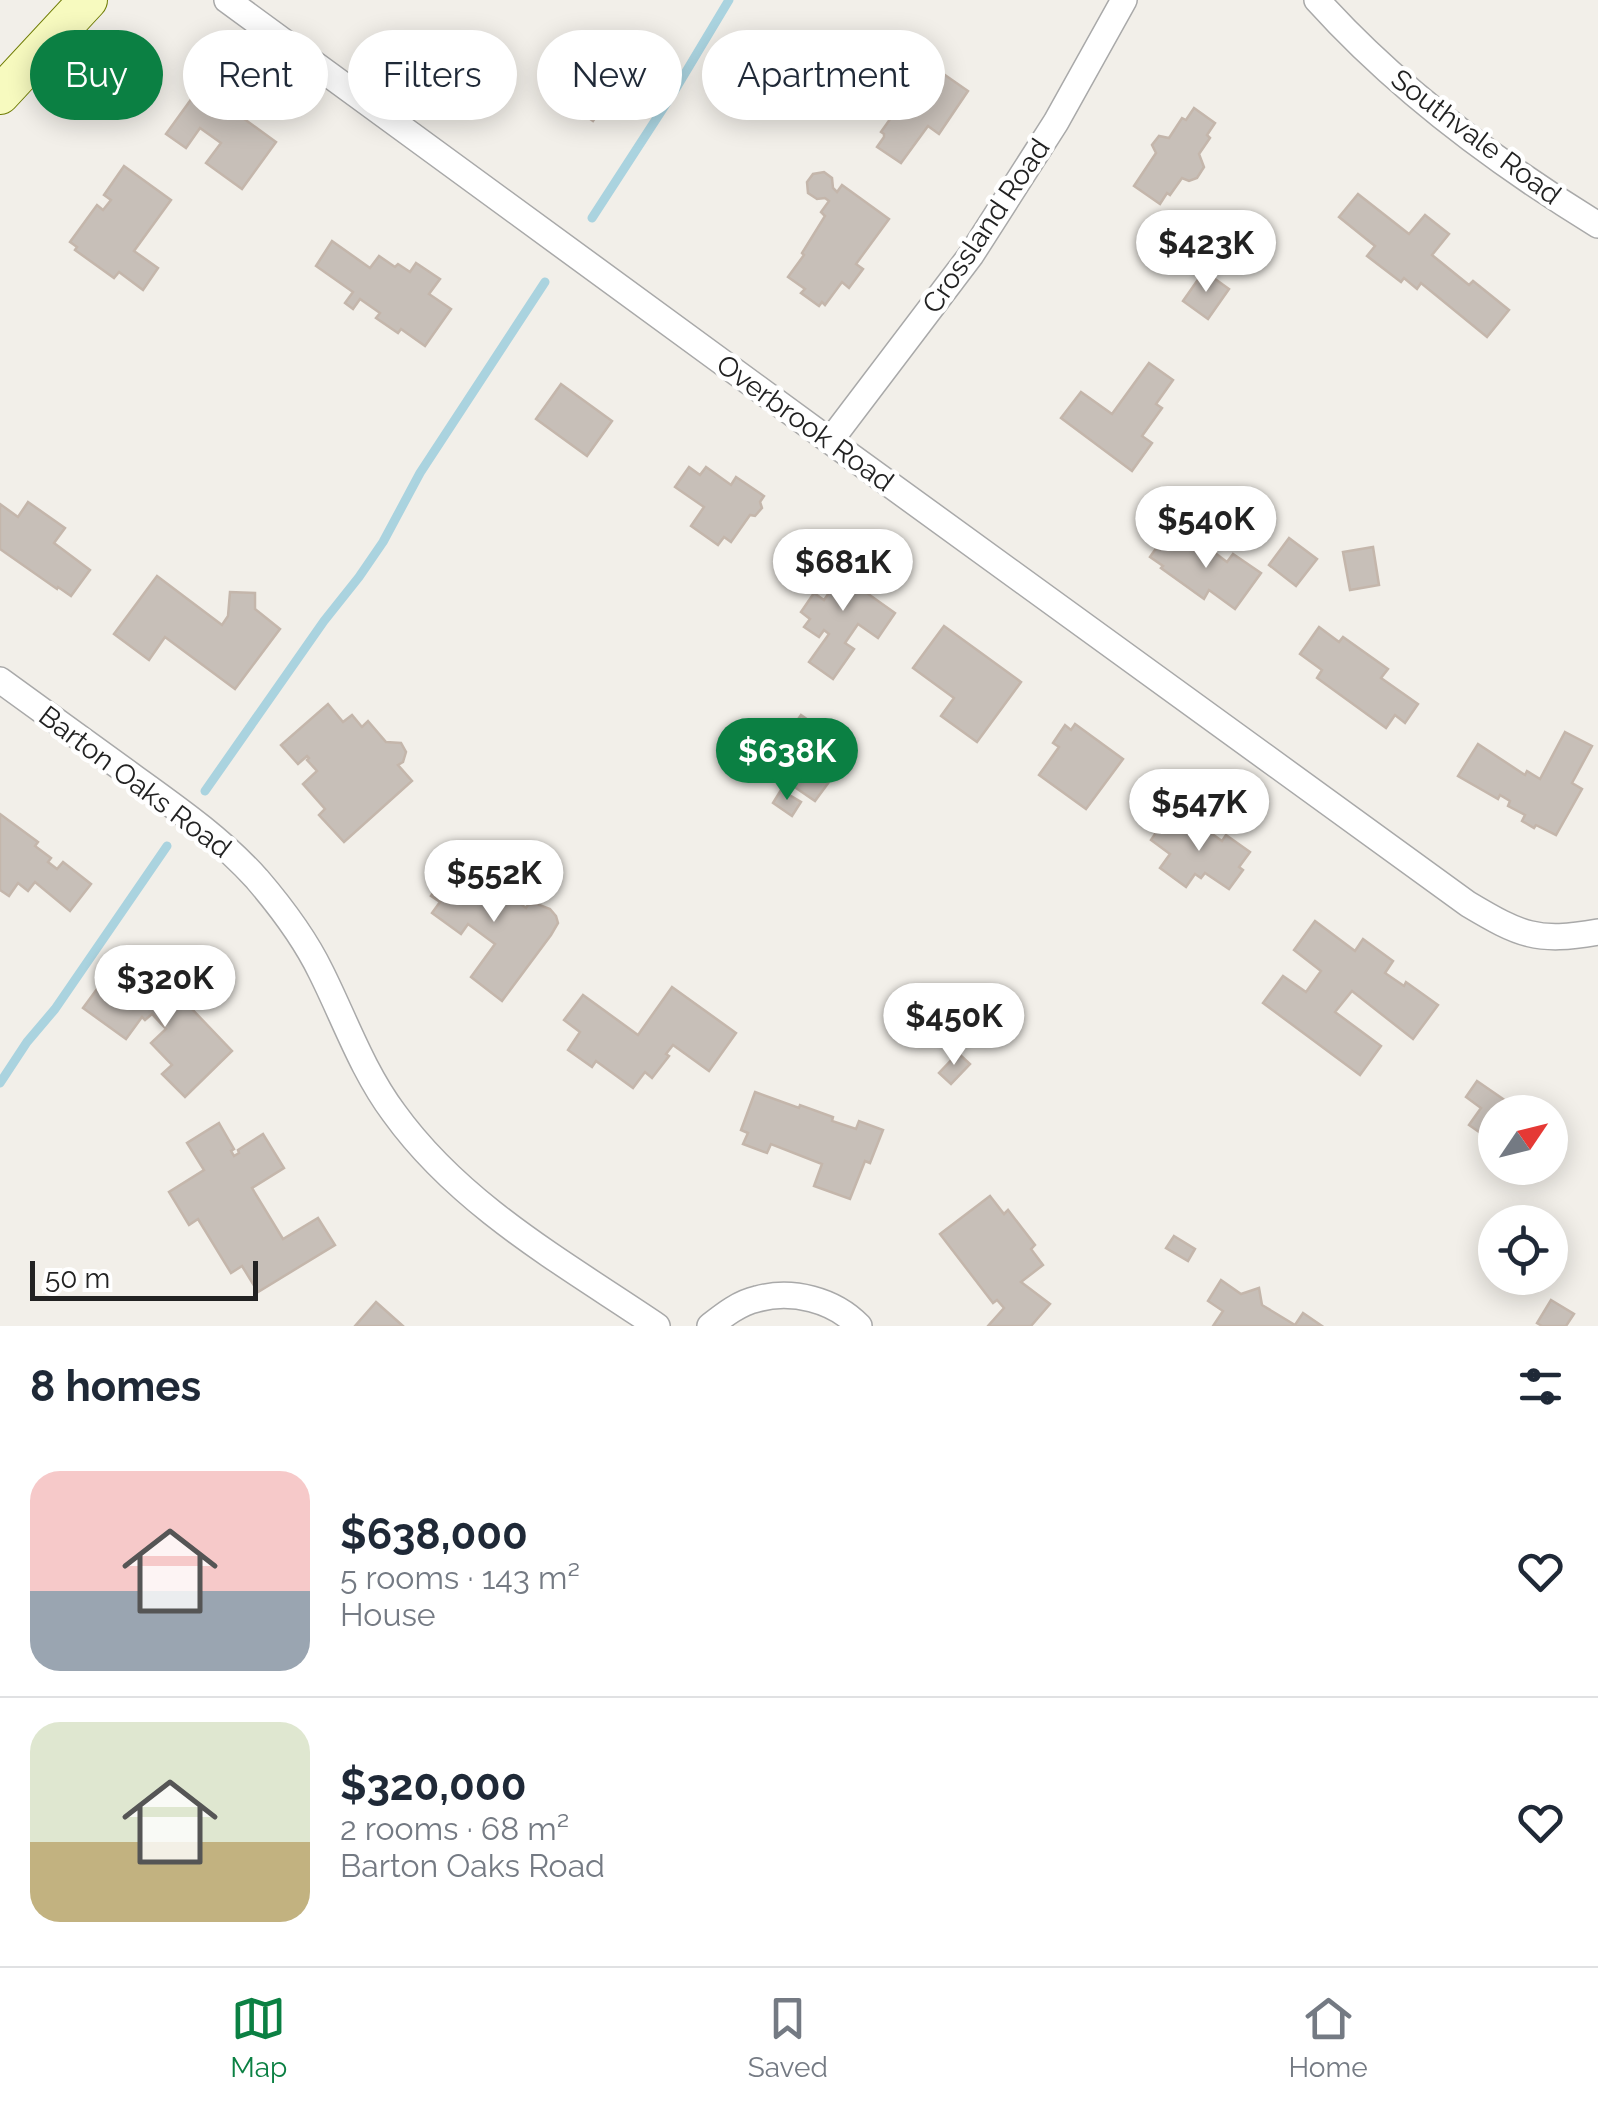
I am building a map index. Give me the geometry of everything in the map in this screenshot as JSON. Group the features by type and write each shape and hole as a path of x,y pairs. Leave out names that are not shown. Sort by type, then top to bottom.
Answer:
{"main road":[{"path":"0,94 88,0"}],"street":[{"name":"Overbrook Road","path":"226,0 1468,904 1502,924 1534,936 1566,938 1598,932"},
{"name":"Crossland Road","path":"830,442 971,254 1014,190 1124,0"},
{"name":"Southvale Road","path":"1317,0 1431,109 1484,150 1598,226"},
{"name":"Barton Oaks Road","path":"0,680 223,844 258,880 290,922 320,970 364,1065 393,1112 425,1152 504,1222 657,1326"},
{"path":"710,1326 756,1298 790,1295 823,1302 859,1326"}],"building":[{"path":"945,75 968,91 939,134 928,126 901,163 877,147 884,137 881,132 889,120 945,120"},
{"path":"1194,108 1215,123 1199,154 1204,167 1197,178 1182,178 1160,204 1134,186 1156,153 1152,145 1159,136 1169,138"},
{"path":"183,110 183,120 246,120 276,142 242,189 206,163 221,143 200,128 186,148 166,134"},
{"path":"124,166 171,200 134,251 158,268 143,290 119,272 114,278 75,250 77,247 70,242 97,205 103,210 111,200 104,195"},
{"path":"824,172 832,178 837,192 842,185 889,219 856,264 863,269 849,288 842,282 825,305 822,302 819,306 788,277 825,216 821,212 829,201 808,193 807,182 813,174"},
{"path":"1358,194 1409,234 1425,215 1449,234 1432,255 1509,310 1487,337 1421,283 1417,289 1404,278 1401,282 1367,256 1375,246 1339,217"},
{"path":"332,241 370,268 379,256 410,272 416,263 440,279 429,294 451,309 425,346 376,318 380,313 360,299 353,309 345,303 353,292 316,266"},
{"path":"1204,271 1229,289 1208,319 1183,301"},
{"path":"1149,363 1173,380 1156,404 1162,408 1142,436 1152,443 1132,471 1061,418 1081,392 1112,414"},
{"path":"561,384 612,421 587,456 536,419"},
{"path":"689,467 700,475 706,467 731,485 736,477 764,496 762,508 755,516 750,515 731,542 724,537 718,545 691,526 704,507 675,487"},
{"path":"28,502 65,528 54,543 90,570 71,596 0,549 0,504 18,517"},
{"path":"1167,533 1196,551 1200,547 1208,553 1211,550 1227,562 1233,554 1261,573 1235,609 1209,590 1204,599 1150,557"},
{"path":"1289,538 1317,559 1296,586 1269,565"},
{"path":"1373,547 1379,585 1350,590 1343,552"},
{"path":"832,549 873,578 864,591 895,613 878,638 858,624 845,643 854,649 833,679 809,662 829,634 824,630 819,637 804,627 810,619 801,612 814,593 824,600 840,577 822,564"},
{"path":"157,576 222,625 228,616 230,592 255,593 255,609 280,629 235,689 165,637 149,660 114,634"},
{"path":"944,626 1021,682 977,742 941,716 954,698 913,668"},
{"path":"1319,627 1339,642 1343,637 1388,669 1381,678 1418,704 1405,723 1395,715 1386,728 1317,678 1322,670 1300,654"},
{"path":"328,704 343,722 352,715 362,727 368,721 386,742 401,743 406,752 398,765 412,781 344,842 319,815 325,809 303,784 317,771 309,758 298,764 281,745"},
{"path":"801,715 824,731 806,756 784,739"},
{"path":"1075,724 1123,759 1086,809 1039,775 1059,747 1053,743 1065,725 1071,730"},
{"path":"1565,732 1592,746 1572,783 1582,789 1556,835 1522,821 1525,815 1508,806 1510,801 1500,795 1498,799 1458,776 1478,744 1525,775 1527,771 1540,779"},
{"path":"828,735 851,752 815,801 793,786"},
{"path":"781,790 801,802 792,816 773,803"},
{"path":"0,814 38,842 35,846 51,858 48,862 57,869 63,862 91,884 70,911 35,882 28,891 18,883 9,896 0,890"},
{"path":"1168,815 1191,832 1197,823 1222,841 1226,835 1250,852 1229,889 1205,873 1201,878 1195,874 1186,887 1160,868 1170,854 1151,840"},
{"path":"458,859 526,908 537,904 556,916 558,923 551,935 502,1001 471,977 495,944 468,924 461,934 432,913 440,902 431,896"},
{"path":"1315,921 1355,951 1363,939 1393,961 1385,973 1404,986 1406,982 1438,1005 1413,1039 1352,991 1335,1012 1381,1046 1360,1075 1263,1003 1283,976 1306,992 1321,971 1294,950"},
{"path":"150,972 169,985 232,1051 185,1097 162,1074 172,1065 151,1043 166,1029 152,1014 145,1020 142,1017 126,1039 83,1008 100,985 127,1004"},
{"path":"672,987 736,1033 709,1071 673,1045 652,1078 645,1072 633,1088 596,1061 592,1067 568,1050 580,1032 564,1020 583,995 638,1035"},
{"path":"958,1053 970,1064 951,1084 939,1073"},
{"path":"1477,1081 1497,1095 1478,1095 1478,1106 1466,1097"},
{"path":"755,1092 833,1117 832,1121 856,1129 859,1121 883,1130 850,1199 814,1186 822,1164 771,1144 767,1153 743,1144 748,1133 741,1130"},
{"path":"1478,1112 1478,1131 1469,1125"},
{"path":"219,1123 234,1156 263,1134 284,1168 252,1188 283,1239 318,1218 335,1245 258,1292 242,1266 231,1273 198,1219 189,1225 169,1192 204,1170 187,1143"},
{"path":"990,1196 1004,1214 1008,1210 1035,1245 1031,1249 1043,1265 1021,1282 1050,1304 1031,1326 988,1326 1004,1308 997,1300 993,1303 940,1234"},
{"path":"1174,1236 1195,1249 1188,1261 1166,1248"},
{"path":"1221,1280 1241,1294 1259,1288 1262,1305 1295,1325 1303,1313 1322,1326 1213,1326 1223,1311 1208,1301"},
{"path":"1551,1300 1574,1314 1566,1326 1537,1323"},
{"path":"376,1302 403,1326 355,1326"}],"waterway":[{"path":"592,218 729,0"},
{"path":"205,791 383,542 420,473 545,282"},
{"path":"0,1083 167,846"}]}
